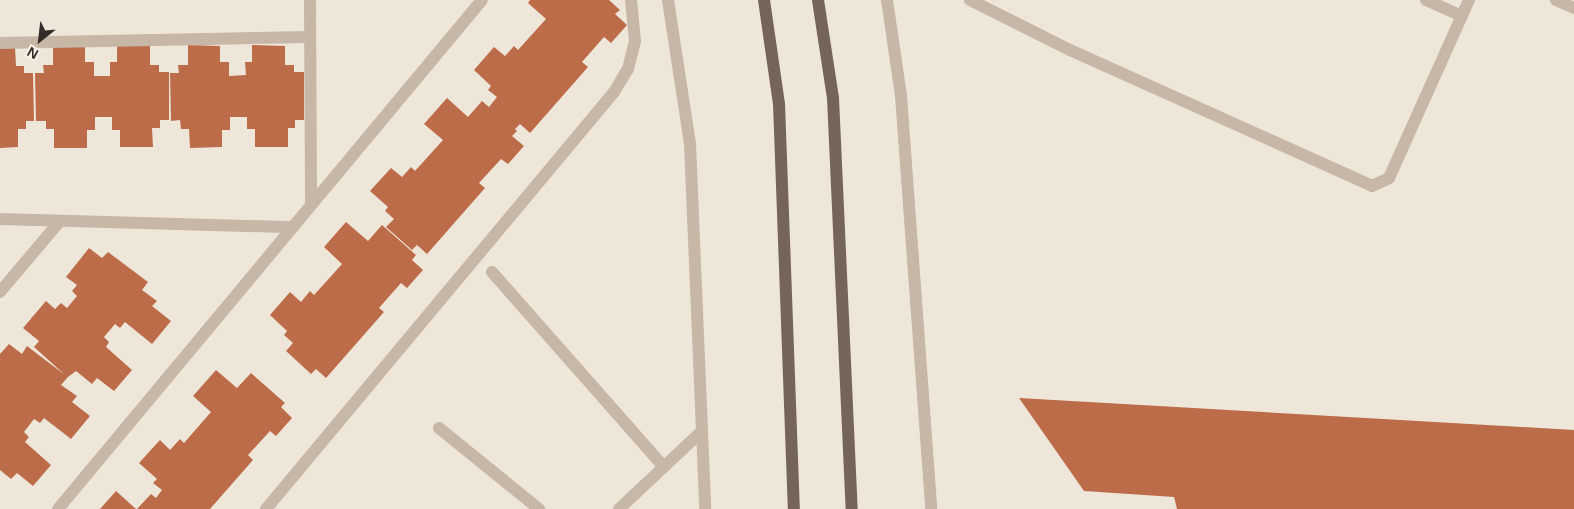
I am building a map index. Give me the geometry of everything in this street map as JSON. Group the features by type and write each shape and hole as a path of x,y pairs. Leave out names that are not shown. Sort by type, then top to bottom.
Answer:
{"main road":[{"path":"764,0 779,104 794,509"},
{"path":"818,0 833,98 852,509"}],"street":[{"path":"310,0 311,205"},
{"path":"58,509 482,0"},
{"path":"266,509 614,92 628,68 635,41 631,0"},
{"path":"668,0 690,144 704,509"},
{"path":"887,0 901,96 931,509"},
{"path":"970,0 1086,58 1372,186 1389,178 1469,0"},
{"path":"1426,0 1462,16"},
{"path":"1556,0 1574,8"},
{"path":"0,43 310,36"},
{"path":"0,219 292,227"},
{"path":"0,292 60,221"},
{"path":"492,272 664,467"},
{"path":"439,428 539,509"},
{"path":"619,509 702,431"}],"building":[{"path":"530,0 609,0 620,10 615,14 627,25 611,43 604,37 582,62 588,67 530,133 520,124 515,129 502,117 517,131 512,136 524,146 508,164 501,159 479,183 485,188 427,254 417,245 412,250 386,227 394,219 385,211 388,207 370,191 391,168 402,177 411,167 415,171 443,140 424,124 447,98 468,117 482,101 489,107 497,97 488,90 491,86 474,70 494,47 505,56 514,46 518,50 546,19 528,3"},
{"path":"85,45 85,62 94,62 94,76 110,76 110,62 117,62 117,46 150,46 150,65 159,65 159,72 169,72 169,120 160,120 160,128 152,128 153,147 120,147 120,130 112,130 112,117 95,117 95,130 87,130 87,148 54,148 54,129 46,129 46,121 36,121 35,73 44,73 43,65 53,65 53,46"},
{"path":"188,45 220,46 220,62 229,62 229,76 246,75 245,62 252,62 252,45 285,46 285,65 294,65 294,72 304,72 304,120 295,120 295,128 288,128 288,147 255,147 255,129 247,129 247,117 230,117 230,130 222,130 222,147 190,148 189,129 181,129 180,120 171,121 170,73 179,73 178,65 188,65"},
{"path":"0,47 15,47 16,66 24,66 24,73 33,73 34,121 26,121 26,129 18,129 18,147 0,148"},
{"path":"346,222 368,241 382,225 416,255 412,260 423,270 407,288 401,283 379,308 384,312 326,378 316,369 311,374 286,351 293,343 284,335 287,331 270,315 290,292 301,302 310,291 314,295 342,264 324,247"},
{"path":"89,248 102,258 108,252 148,282 142,290 157,301 152,306 171,321 152,344 125,322 120,328 115,324 104,337 109,342 106,347 132,370 114,391 97,378 92,384 76,371 61,385 77,396 72,402 90,416 71,439 44,418 40,423 34,419 24,432 29,437 25,442 51,465 33,486 17,473 11,479 0,470 0,354 9,344 22,354 27,346 65,375 34,347 39,341 23,328 46,301 55,309 61,303 67,308 77,296 72,291 77,285 66,277"},
{"path":"216,370 237,388 251,373 285,403 281,407 292,418 276,436 270,431 248,455 253,460 210,509 137,509 151,494 156,498 162,490 153,483 157,479 139,463 160,440 170,450 180,439 184,443 211,412 193,396"},
{"path":"1019,398 1574,430 1574,509 1177,509 1174,497 1084,491"},
{"path":"116,491 136,509 100,509"}]}
